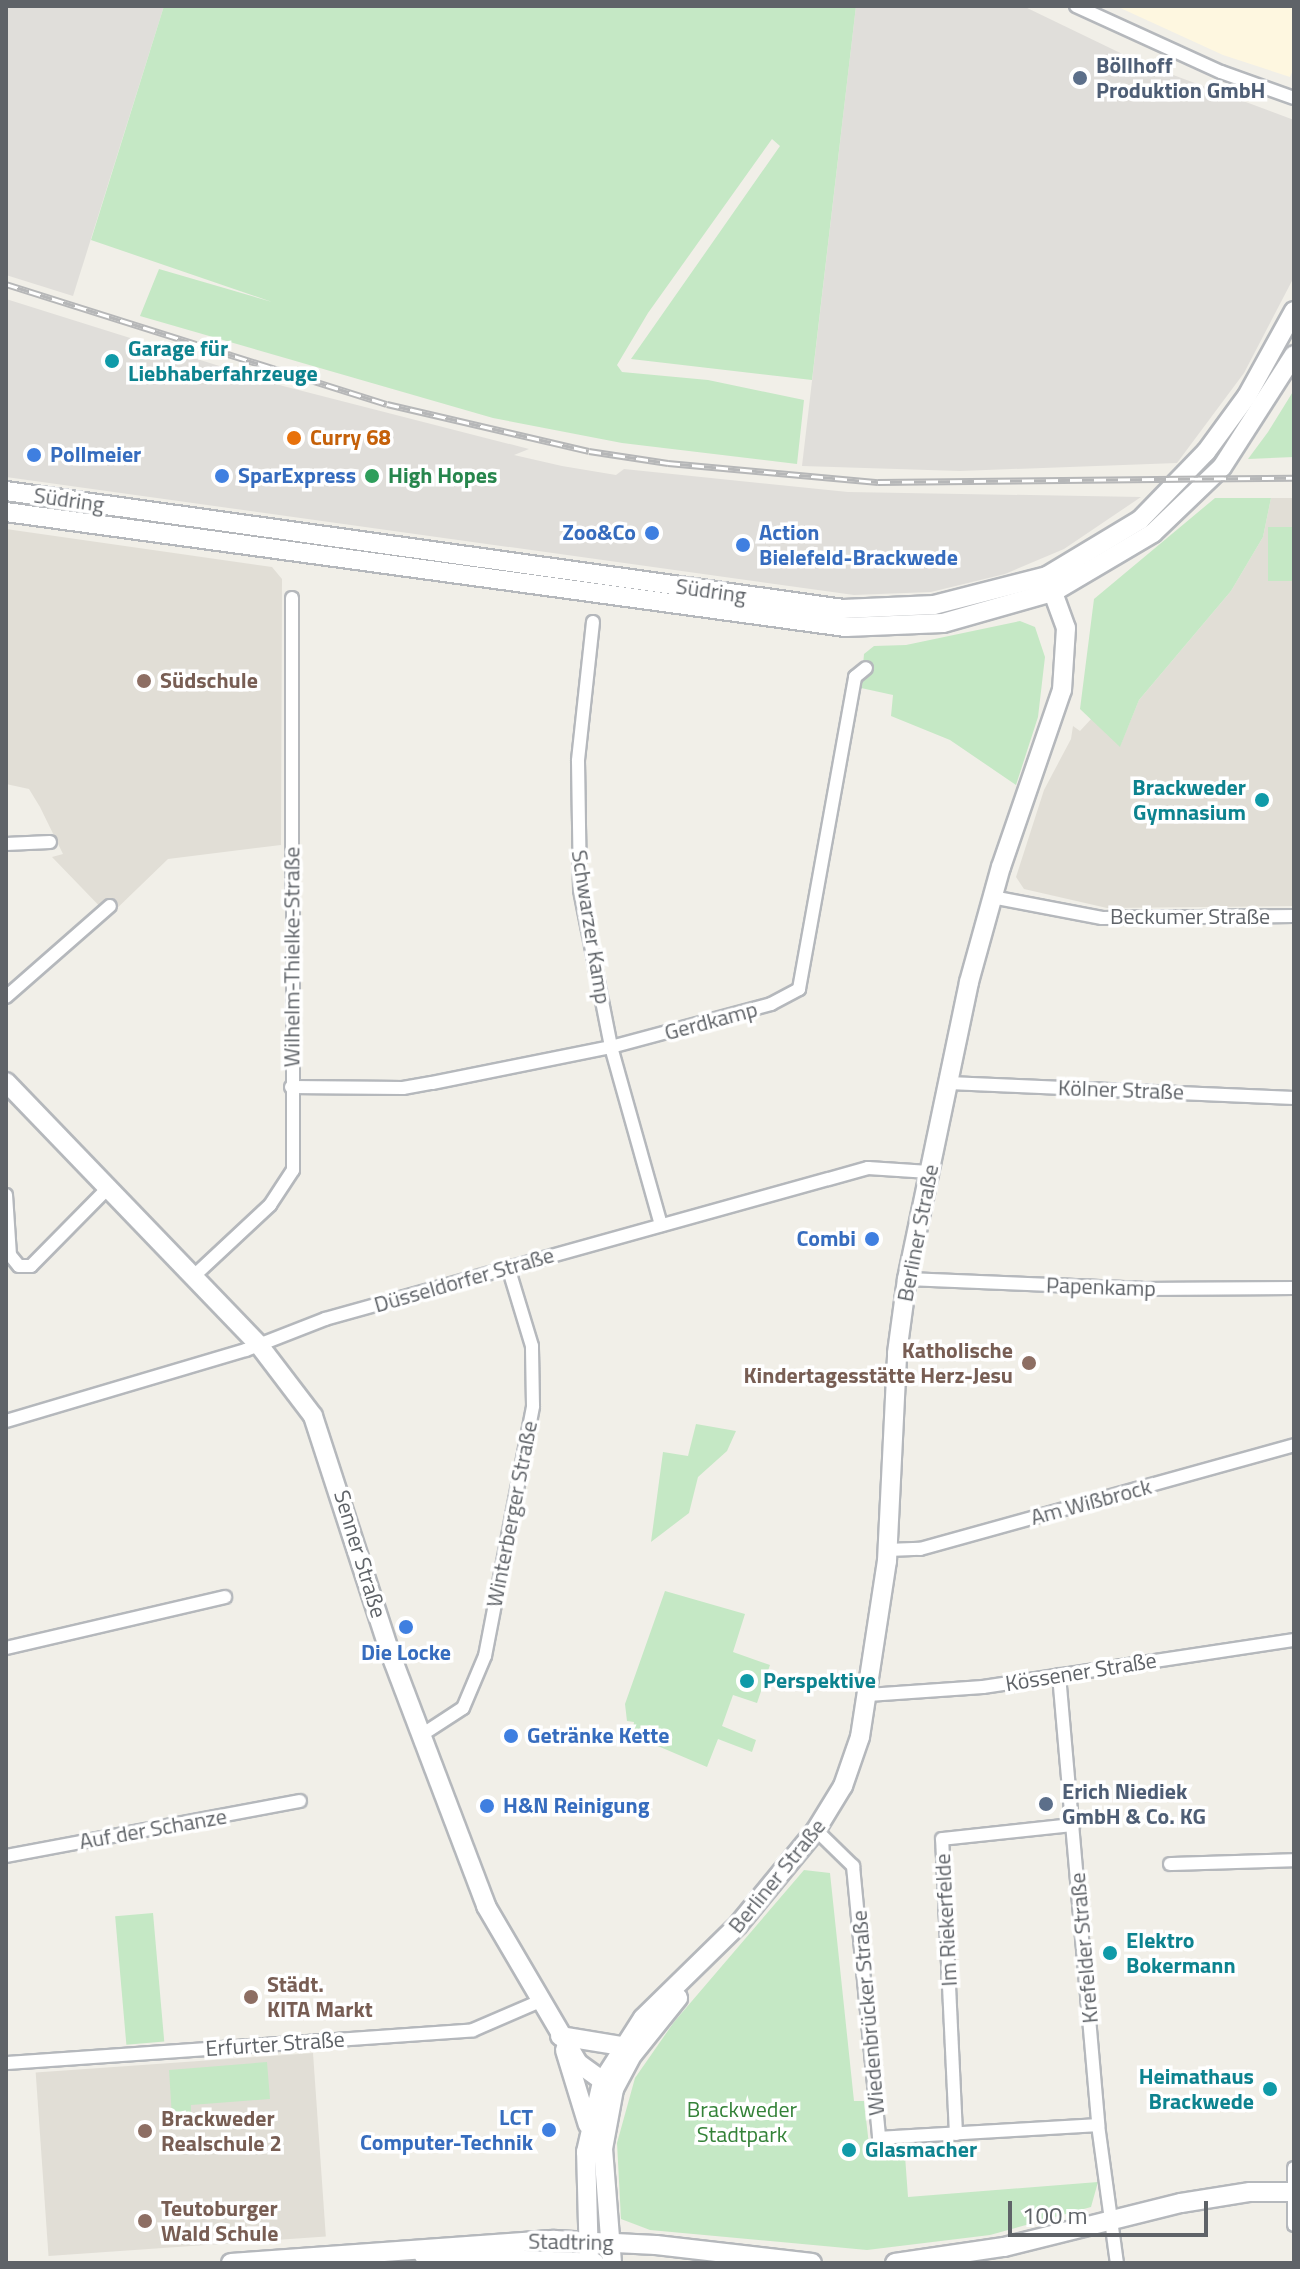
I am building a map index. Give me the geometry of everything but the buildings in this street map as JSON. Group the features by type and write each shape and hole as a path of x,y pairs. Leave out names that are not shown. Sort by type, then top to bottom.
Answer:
{"street":[{"path":"1076,6 1207,66 1294,98"},
{"name":"Südring","path":"6,491 843,609 934,605 1051,583 1114,540 1180,483 1247,396 1294,311"},
{"name":"Südring","path":"6,512 846,627 943,623 1131,549 1194,496 1265,407 1294,355"},
{"name":"Berliner Straße","path":"612,2263 603,2149 608,2085 708,1957 816,1830 843,1786 868,1695 887,1550 897,1353 907,1279 992,897 1062,690 1066,628 1051,583"},
{"name":"Wilhelm-Thielke-Straße","path":"195,1275 285,1189 293,1170 292,598"},
{"name":"Schwarzer Kamp","path":"593,622 576,819 589,945 611,1047 661,1225"},
{"name":"Gerdkamp","path":"291,1087 403,1088 611,1047 771,1004 799,989 853,688 859,671 866,668"},
{"path":"6,844 50,842"},
{"name":"Beckumer Straße","path":"992,897 1102,918 1294,916"},
{"path":"6,997 110,906"},
{"name":"Senner Straße","path":"6,1082 195,1275 259,1345 321,1430 420,1736 486,1906 538,2002 578,2063 608,2085"},
{"name":"Kölner Straße","path":"949,1083 1294,1098"},
{"name":"Düsseldorfer Straße","path":"6,1421 259,1345 325,1319 868,1168 929,1172"},
{"path":"6,1195 10,1255 19,1266 31,1266 109,1187"},
{"name":"Winterberger Straße","path":"420,1736 463,1708 485,1656 530,1422 535,1377 532,1346 508,1267"},
{"name":"Papenkamp","path":"907,1279 1142,1289 1294,1288"},
{"name":"Am Wißbrock","path":"887,1550 920,1549 1294,1445"},
{"path":"6,1648 225,1597"},
{"name":"Kössener Straße","path":"868,1695 1059,1675 1294,1640"},
{"name":"Krefelder Straße","path":"1059,1675 1098,2125 1114,2219 1117,2263"},
{"name":"Auf der Schanze","path":"6,1856 300,1801"},
{"name":"Im Riekerfelde","path":"956,2134 942,1839 1073,1825"},
{"name":"Wiedenbrücker Straße","path":"816,1830 853,1866 879,2138 1098,2125"},
{"path":"1170,1864 1294,1860"},
{"name":"Berliner Straße","path":"591,2263 588,2241 588,2126 622,2046 643,2018 708,1957"},
{"name":"Erfurter Straße","path":"6,2063 473,2030 538,2002"},
{"path":"588,2126 560,2036 622,2046"},
{"path":"1294,2168 1294,2225"},
{"path":"895,2263 1004,2247 1114,2219 1250,2192 1293,2192"},
{"name":"Stadtring","path":"231,2263 377,2254 447,2244 588,2241 812,2263"},
{"name":"Stadtring","path":"377,2254 591,2263"}],"shaded area":[{"path":"6,6 164,6 73,296 6,275"},
{"path":"856,6 1023,6 1141,63 1294,120 1294,277 1244,373 1177,463 960,471 802,466"},
{"path":"1116,6 1294,6 1294,68 1290,77 1223,55"},
{"path":"6,299 283,386 529,449 514,455 562,466 616,475 624,469 848,492 1141,497 1064,549 1005,574 931,592 854,595 6,477"},
{"path":"1271,498 1294,498 1294,906 1107,908 1024,889 1016,877 1044,790 1071,739 1073,726 1080,731 1092,718 1120,746 1139,700 1231,591 1263,537"},
{"name":"Südschule","path":"6,529 272,567 282,579 281,845 168,859 109,916 52,857 63,854 29,789 6,784"},
{"path":"313,2053 326,2237 49,2256 36,2072"}],"green space":[{"path":"164,6 856,6 812,380 631,359 780,146 772,139 648,313 617,365 622,372 708,380 804,400 797,464 622,443 493,418 140,316 159,269 272,302 91,240"},
{"path":"1294,390 1294,457 1248,459 1268,432"},
{"path":"1215,498 1271,498 1263,537 1231,591 1139,700 1120,747 1080,709 1094,599"},
{"path":"1268,527 1294,527 1294,581 1268,581"},
{"path":"1020,621 1035,627 1045,657 1038,717 1016,785 950,740 891,716 893,695 861,688 864,654 874,646 906,645"},
{"path":"696,1424 736,1431 727,1451 698,1477 689,1513 651,1542 663,1452 688,1456"},
{"path":"665,1591 745,1614 733,1652 770,1665 757,1703 733,1695 722,1726 756,1740 752,1752 718,1739 707,1767 632,1735 634,1722 627,1721 625,1704"},
{"name":"Brackweder Stadtpark","path":"804,1870 830,1873 854,2101 864,2101 869,2145 904,2142 908,2197 1098,2182 1091,2207 990,2235 867,2250 650,2230 621,2219 617,2143 635,2078 674,2022"},
{"path":"153,1913 164,2042 126,2045 115,1916"},
{"path":"267,2062 270,2099 191,2105 191,2115 172,2117 169,2070"}],"railway":[{"path":"6,284 387,404 589,451 668,463 878,482 1294,478"}],"place":[{"name":"Böllhoff Produktion GmbH","path":"1080,78"},
{"name":"Garage für Liebhaberfahrzeuge","path":"112,361"},
{"name":"Curry 68","path":"294,438"},
{"name":"Pollmeier","path":"34,455"},
{"name":"SparExpress","path":"222,476"},
{"name":"High Hopes","path":"372,476"},
{"name":"Zoo&Co","path":"652,533"},
{"name":"Action Bielefeld-Brackwede","path":"743,545"},
{"name":"Südschule","path":"144,681"},
{"name":"Brackweder Gymnasium","path":"1262,800"},
{"name":"Combi","path":"872,1239"},
{"name":"Katholische Kindertagesstätte Herz-Jesu","path":"1029,1363"},
{"name":"Die Locke","path":"406,1627"},
{"name":"Perspektive","path":"747,1681"},
{"name":"Getränke Kette","path":"511,1736"},
{"name":"Erich Niediek GmbH & Co. KG","path":"1046,1804"},
{"name":"H&N Reinigung","path":"487,1806"},
{"name":"Elektro Bokermann","path":"1110,1953"},
{"name":"Städt. KITA Markt","path":"251,1997"},
{"name":"Heimathaus Brackwede","path":"1270,2089"},
{"name":"LCT Computer-Technik","path":"549,2130"},
{"name":"Brackweder Realschule 2","path":"145,2131"},
{"name":"Glasmacher","path":"849,2150"},
{"name":"Teutoburger Wald Schule","path":"145,2221"}]}
